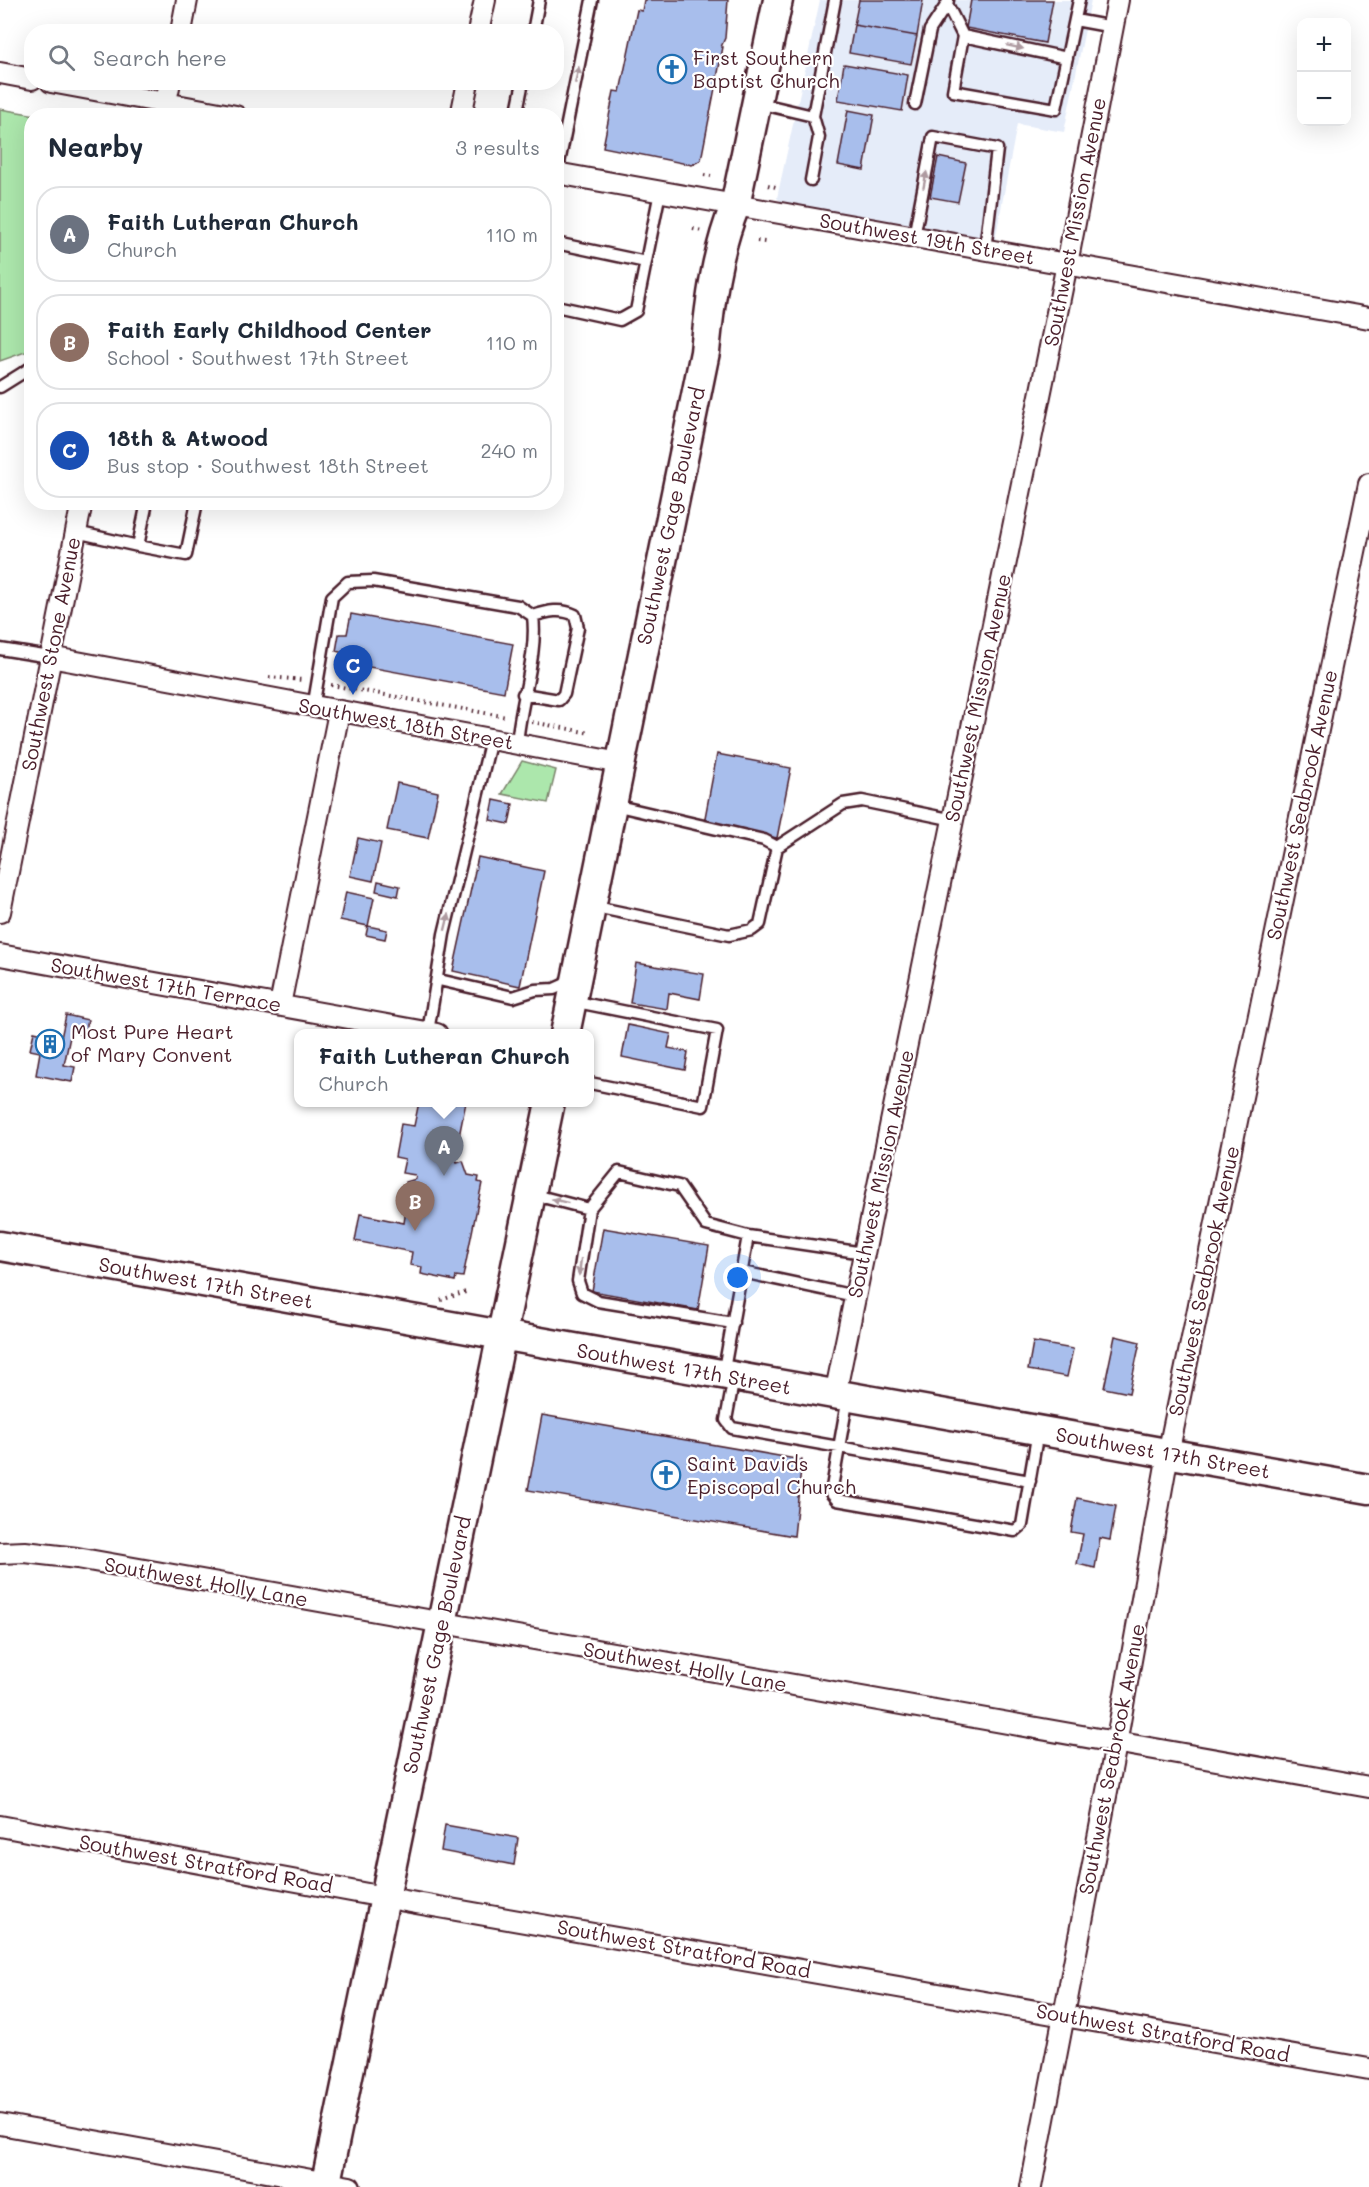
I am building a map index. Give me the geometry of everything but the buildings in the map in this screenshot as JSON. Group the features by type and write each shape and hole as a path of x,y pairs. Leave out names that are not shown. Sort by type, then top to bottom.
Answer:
{"main road":[{"name":"Southwest Gage Boulevard","path":"566,1029 705,352 710,304 724,235 735,206 778,0"},
{"name":"Southwest Gage Boulevard","path":"334,2185 384,1896 549,1107"},
{"name":"Southwest 17th Street","path":"0,1246 1369,1489"}],"street":[{"path":"182,24 187,0"},
{"path":"480,24 484,0"},
{"name":"Southwest Mission Avenue","path":"841,1396 855,1296 1067,264 1118,0"},
{"path":"0,73 24,78"},
{"path":"85,90 161,108"},
{"path":"165,108 169,90"},
{"path":"463,108 466,90"},
{"name":"Southwest 19th Street","path":"564,174 1369,318"},
{"name":"Southwest Seabrook Avenue","path":"1031,2187 1116,1744 1168,1454 1369,484"},
{"name":"Southwest Stone Avenue","path":"0,912 80,510"},
{"name":"Southwest 18th Street","path":"50,657 314,708 620,763"},
{"path":"280,1005 339,712"},
{"name":"Southwest 17th Terrace","path":"0,955 411,1029"},
{"name":"Southwest Holly Lane","path":"0,1553 25,1552 77,1558 1116,1744 1369,1787"},
{"name":"Southwest Stratford Road","path":"0,1826 384,1896 1369,2069"},
{"path":"0,2124 334,2185"}],"lane":[{"path":"534,24 539,0"},
{"path":"564,135 592,0"},
{"path":"811,180 819,137 813,116 835,0"},
{"path":"947,2 963,36 953,91 1056,109 1079,0"},
{"path":"915,104 930,30 947,2"},
{"path":"1075,20 1113,27"},
{"path":"963,36 1067,58"},
{"path":"518,108 521,90"},
{"path":"757,103 813,116"},
{"path":"914,237 933,137 998,149 985,250"},
{"path":"564,308 620,320 636,311 660,192"},
{"path":"564,245 646,262"},
{"path":"0,387 24,372"},
{"path":"138,546 145,510"},
{"path":"76,532 186,555 195,510"},
{"path":"314,708 316,682 332,597 348,582 373,581 518,606 533,616 535,631 518,720 517,744"},
{"path":"523,694 560,700 564,694 578,628 575,615 568,611 550,611 533,616"},
{"path":"0,649 50,657"},
{"path":"433,1029 444,934 491,740"},
{"path":"591,906 729,935 752,930 760,924 777,847 843,804 862,801 954,820"},
{"path":"612,805 764,840 777,847"},
{"path":"438,980 513,997 535,990 573,990 717,1029 703,1106 594,1084"},
{"path":"733,1323 588,1298 582,1293 578,1281 589,1209 619,1172 679,1186 706,1225 748,1236 864,1253"},
{"path":"531,1194 589,1209"},
{"path":"748,1236 733,1323 728,1425 1030,1480"},
{"path":"742,1272 855,1296"},
{"path":"841,1396 839,1447 831,1493 833,1498 893,1510 1015,1531 1022,1525 1038,1431"}],"path":[{"path":"704,175 711,176"},
{"path":"768,185 776,187"},
{"path":"693,229 702,231"},
{"path":"756,241 765,242"},
{"path":"261,676 316,682 590,733"}],"shaded area":[{"path":"820,0 1091,0 1064,132 1017,124 995,241 785,205 777,198"}],"green space":[{"path":"0,109 24,113 24,352 0,361"},
{"path":"522,761 556,770 548,803 502,794"}],"place":[{"name":"First Southern Baptist Church","path":"672,69"},
{"name":"18th & Atwood","path":"353,695"},
{"name":"Most Pure Heart of Mary Convent","path":"50,1044"},
{"name":"Faith Lutheran Church","path":"444,1176"},
{"name":"Faith Early Childhood Center","path":"415,1231"},
{"name":"Saint Davids Episcopal Church","path":"666,1475"}]}
